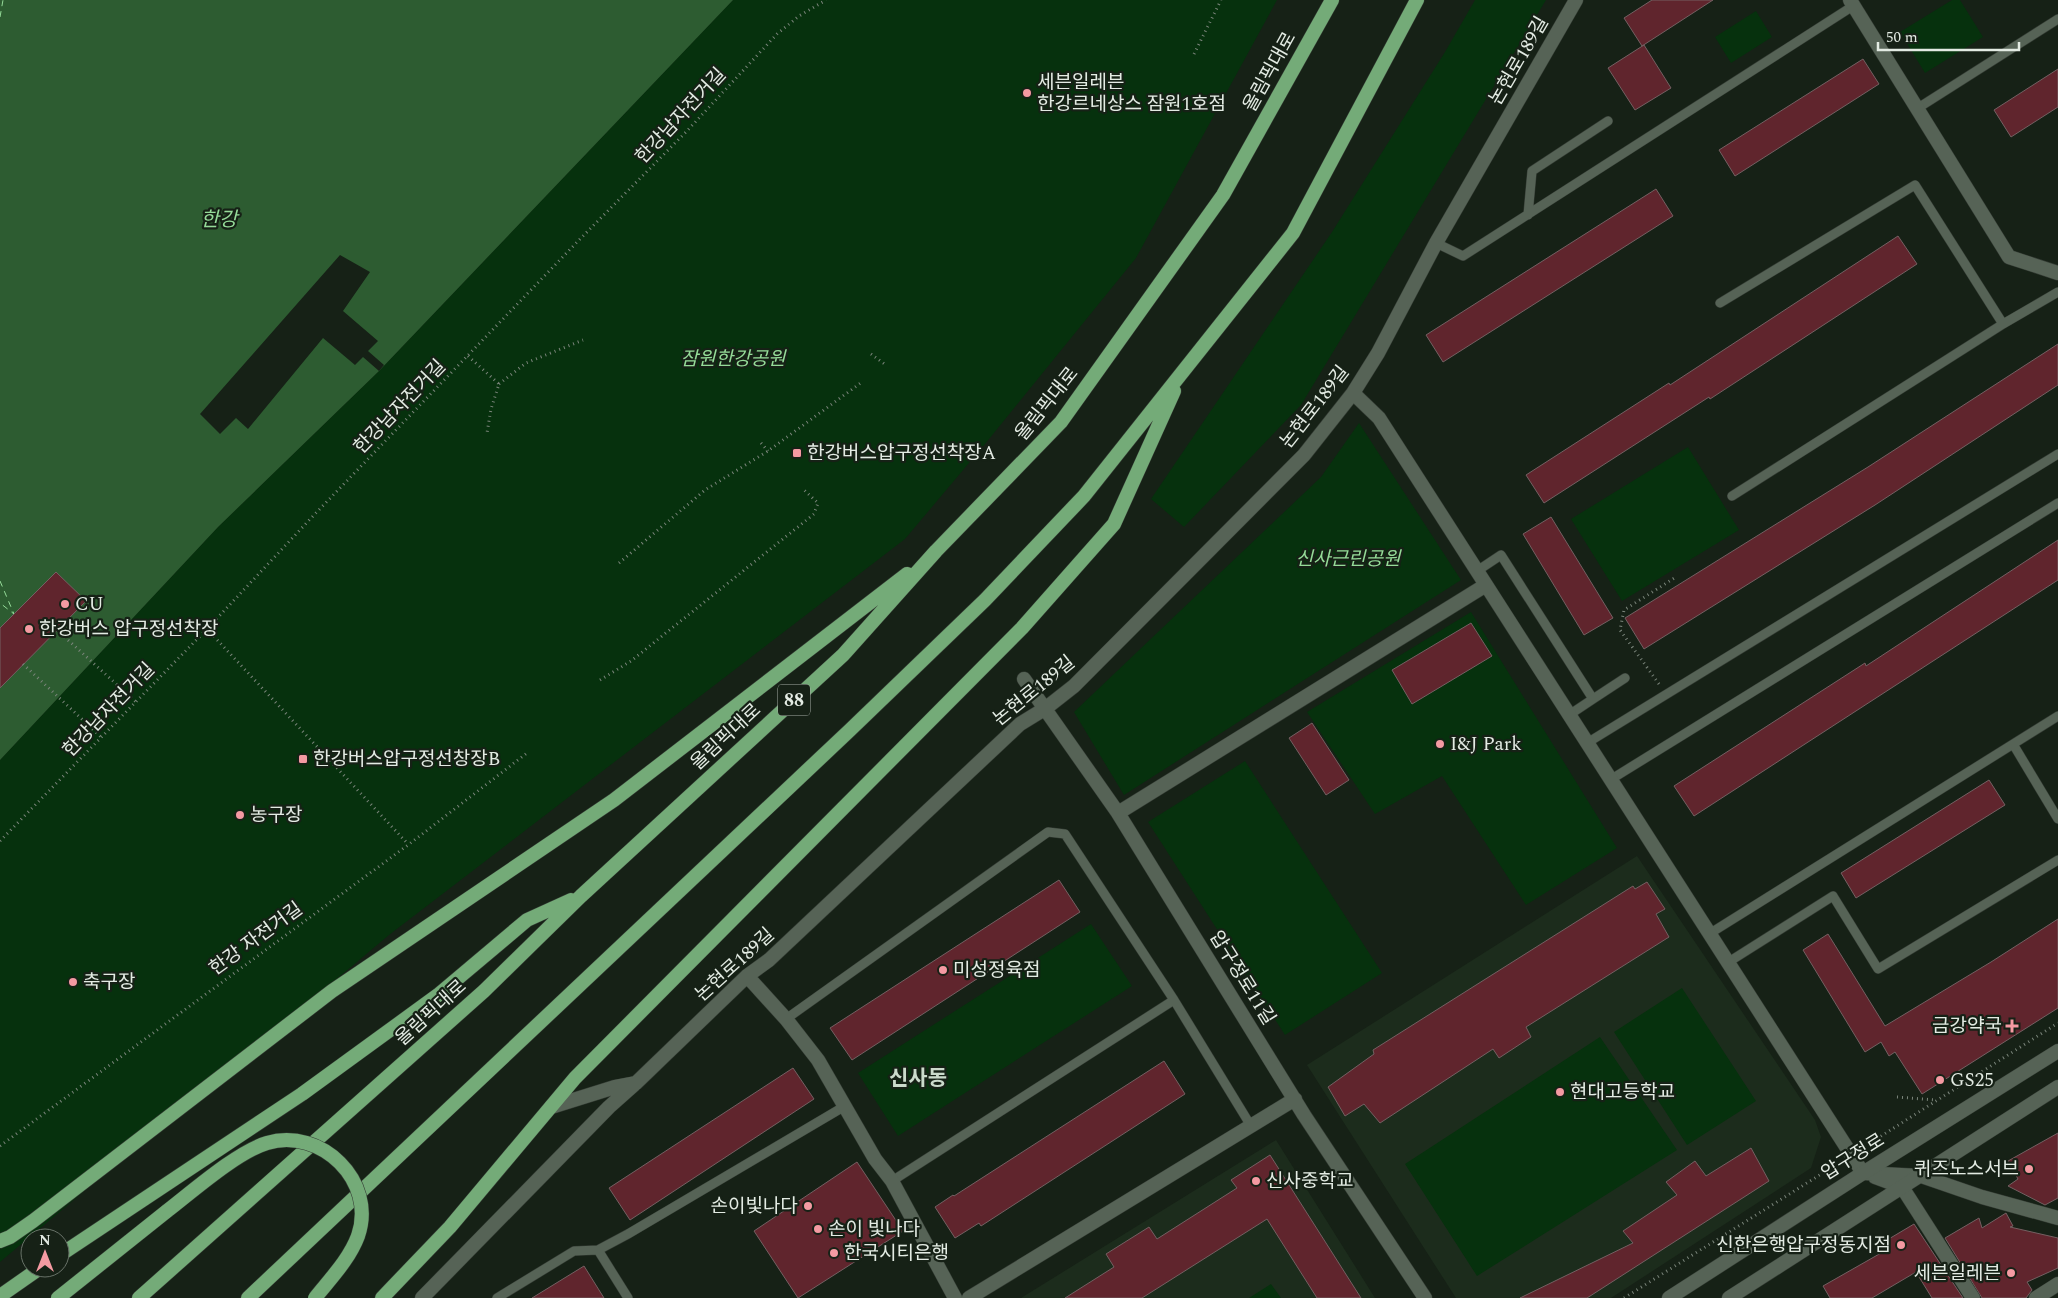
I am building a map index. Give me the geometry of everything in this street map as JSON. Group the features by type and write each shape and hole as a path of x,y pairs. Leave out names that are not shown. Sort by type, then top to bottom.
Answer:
{"highway":[{"name":"올림픽대로","path":"139,1298 484,990 581,896 843,655 936,551 1067,414 1223,195 1332,0"},
{"path":"248,1298 730,845 985,600 1084,496 1293,232 1417,0"},
{"path":"382,1298 450,1227 582,1070 1022,628 1114,524 1183,370"},
{"path":"0,1240 10,1237 33,1221 332,991 614,800 936,551"},
{"path":"70,1248 302,1094 438,995 527,920 581,896"},
{"path":"58,1298 226,1166 249,1151 267,1143 288,1140 307,1143 323,1149 339,1160 351,1175 360,1198 361,1217 358,1235 344,1262 315,1298"},
{"path":"0,1296 26,1278"}],"street":[{"name":"논현로189길","path":"422,1298 609,1107 747,976 770,960 1020,724 1046,708 1074,686 1304,455 1353,392 1378,353 1436,244 1576,0"},
{"path":"1851,3 2009,257 2058,272"},
{"path":"1353,392 1379,418 1863,1173 1902,1187 1973,1298"},
{"path":"1118,813 1486,585"},
{"name":"압구정로11길","path":"1024,679 1118,813 1295,1100 1426,1298"},
{"path":"747,976 786,1019 818,1060 875,1159 892,1182 955,1298"},
{"name":"압구정로","path":"1669,1298 1863,1173 2058,1051"},
{"path":"550,1107 615,1087 636,1083"},
{"path":"1729,1298 2058,1087"},
{"path":"969,1298 1295,1100"},
{"path":"1863,1173 1922,1176 1982,1197 2058,1218"},
{"path":"2036,1298 2058,1284"}],"lane":[{"path":"1436,244 1463,256 1851,3"},
{"path":"1918,108 2058,19"},
{"path":"1528,215 1532,171 1608,121"},
{"path":"1720,303 1915,185 2003,324"},
{"path":"1732,496 2003,324 2058,292"},
{"path":"1587,743 2058,454"},
{"path":"1610,780 2058,503"},
{"path":"1477,571 1501,555 1593,699"},
{"path":"1569,715 1626,678"},
{"path":"1709,934 2058,716"},
{"path":"2013,744 2058,819"},
{"path":"786,1019 1048,832 1065,834 1174,1000 1251,1126"},
{"path":"1728,963 1833,896 1878,969 2058,860"},
{"path":"892,1182 1174,1000"},
{"path":"497,1298 574,1251 598,1250 845,1106"},
{"path":"598,1250 628,1298"}],"path":[{"name":"한강남자전거길","path":"0,841 207,629 314,515 686,132 778,34 799,16 826,0"},
{"path":"1194,54 1221,0"},
{"path":"487,433 491,409 499,384 526,363 583,340"},
{"path":"871,354 886,365"},
{"path":"468,356 499,384"},
{"path":"619,564 705,490 768,451 862,382"},
{"path":"761,443 768,451"},
{"path":"600,680 631,662 814,514 818,503 803,489"},
{"path":"1659,685 1620,630 1624,610 1676,577"},
{"path":"207,629 408,845"},
{"path":"57,630 136,702"},
{"path":"23,664 102,737"},
{"name":"한강 자전거길","path":"0,1146 408,845 527,752"},
{"path":"1859,1150 2058,1023"},
{"path":"1897,1097 1935,1100"},
{"path":"1624,1298 1834,1166"}],"shaded area":[{"name":"현대고등학교","path":"1637,856 1815,1120 1821,1137 1811,1168 1611,1298 1456,1298 1307,1065"},
{"name":"신사중학교","path":"1276,1140 1375,1298 1021,1298"}],"green space":[{"name":"잠원한강공원","path":"733,0 1277,0 1136,258 905,539 389,935 40,1228 20,1228 20,1245 0,1262 0,760 218,527 379,371"},
{"path":"1475,0 1546,0 1301,405 1184,527 1151,499 1332,232 1445,52"},
{"path":"1952,0 1960,0 1983,37 1925,73 1900,32"},
{"path":"1756,11 1772,37 1731,63 1715,37"},
{"name":"신사근린공원","path":"1359,423 1461,580 1124,795 1074,712 1321,477"},
{"path":"1688,447 1739,530 1622,601 1571,519"},
{"name":"I&J Park","path":"1471,612 1617,848 1526,905 1442,776 1375,814 1307,712"},
{"path":"1245,761 1382,973 1285,1035 1148,822"},
{"path":"1091,924 1132,986 898,1136 858,1073"},
{"path":"1682,988 1756,1101 1687,1145 1614,1032"},
{"path":"1600,1037 1677,1150 1477,1276 1405,1164"},
{"path":"1271,1284 1281,1298 1249,1298"}],"water":[{"name":"한강","path":"0,0 733,0 379,371 218,527 0,760"}],"pier":[{"path":"340,255 370,272 343,311 378,341 368,351 384,365 379,371 363,357 355,365 323,338 248,429 236,418 220,434 200,414"}],"building":[{"path":"1652,0 1713,0 1642,46 1624,18"},
{"path":"1644,45 1671,88 1635,110 1608,68"},
{"path":"1863,59 1879,84 1735,176 1719,150"},
{"path":"2058,69 2058,107 2011,137 1994,110"},
{"path":"1656,189 1673,216 1443,362 1426,335"},
{"path":"1898,236 1917,264 1710,399 1709,397 1544,503 1526,475 1669,383 1670,385"},
{"path":"2058,344 2058,385 1875,505 1644,649 1625,618 1868,467"},
{"path":"1551,517 1613,618 1584,635 1523,534"},
{"path":"2058,540 2058,580 1694,816 1674,786 1865,663 1866,666"},
{"name":"한강버스 압구정선착장","path":"56,572 86,601 0,688 0,628"},
{"path":"1471,623 1492,656 1412,704 1392,670"},
{"path":"1312,723 1349,780 1326,795 1289,738"},
{"path":"1989,780 2005,805 1856,898 1841,873"},
{"path":"1059,880 1080,912 852,1060 830,1028"},
{"path":"1647,882 1665,909 1656,914 1669,937 1526,1027 1531,1037 1499,1058 1493,1049 1380,1123 1364,1104 1345,1116 1328,1087 1374,1054 1373,1050 1633,886 1635,889"},
{"path":"2058,919 2058,1008 1922,1094 1895,1052 1889,1056 1881,1042 1865,1052 1803,950 1828,934 1885,1026"},
{"path":"1164,1061 1185,1094 981,1226 979,1223 955,1238 935,1207"},
{"path":"793,1068 814,1099 630,1220 609,1188"},
{"path":"2058,1133 2058,1198 2045,1205 2008,1186 2018,1179 2008,1161"},
{"path":"1751,1148 1769,1181 1587,1298 1520,1298 1633,1243 1623,1231 1677,1195 1666,1182 1695,1161 1706,1176"},
{"path":"1270,1155 1361,1298 1317,1298 1267,1219 1142,1298 1065,1298 1114,1267 1106,1254 1149,1227 1157,1239 1237,1188 1231,1180"},
{"path":"857,1162 903,1231 798,1298 754,1231"},
{"path":"2006,1213 2013,1226 2010,1227 2058,1238 2058,1268 2027,1282 2032,1290 2026,1298 1982,1298 1945,1238 1979,1218 1982,1228"},
{"path":"1914,1224 1963,1298 1932,1298 1916,1272 1872,1298 1830,1298 1823,1286 1881,1253 1877,1246"},
{"path":"584,1266 604,1298 532,1298"}],"ferry route":[{"path":"0,17 3,0"},
{"path":"0,581 14,614 0,603"}],"place":[{"name":"세븐일레븐 한강르네상스 잠원1호점","path":"1027,93"},
{"name":"한강버스압구정선착장A","path":"797,453"},
{"name":"CU","path":"65,604"},
{"name":"한강버스 압구정선착장","path":"29,629"},
{"name":"I&J Park","path":"1440,744"},
{"name":"한강버스압구정선창장B","path":"303,759"},
{"name":"농구장","path":"240,815"},
{"name":"미성정육점","path":"943,970"},
{"name":"축구장","path":"73,982"},
{"name":"금강약국","path":"2012,1026"},
{"name":"GS25","path":"1940,1080"},
{"name":"현대고등학교","path":"1560,1092"},
{"name":"퀴즈노스서브","path":"2029,1169"},
{"name":"신사중학교","path":"1256,1181"},
{"name":"손이빛나다","path":"808,1206"},
{"name":"손이 빛나다","path":"818,1229"},
{"name":"신한은행압구정동지점","path":"1901,1245"},
{"name":"한국시티은행","path":"834,1253"},
{"name":"세븐일레븐","path":"2011,1273"}],"district":[{"name":"신사동","path":"918,1079"}]}
